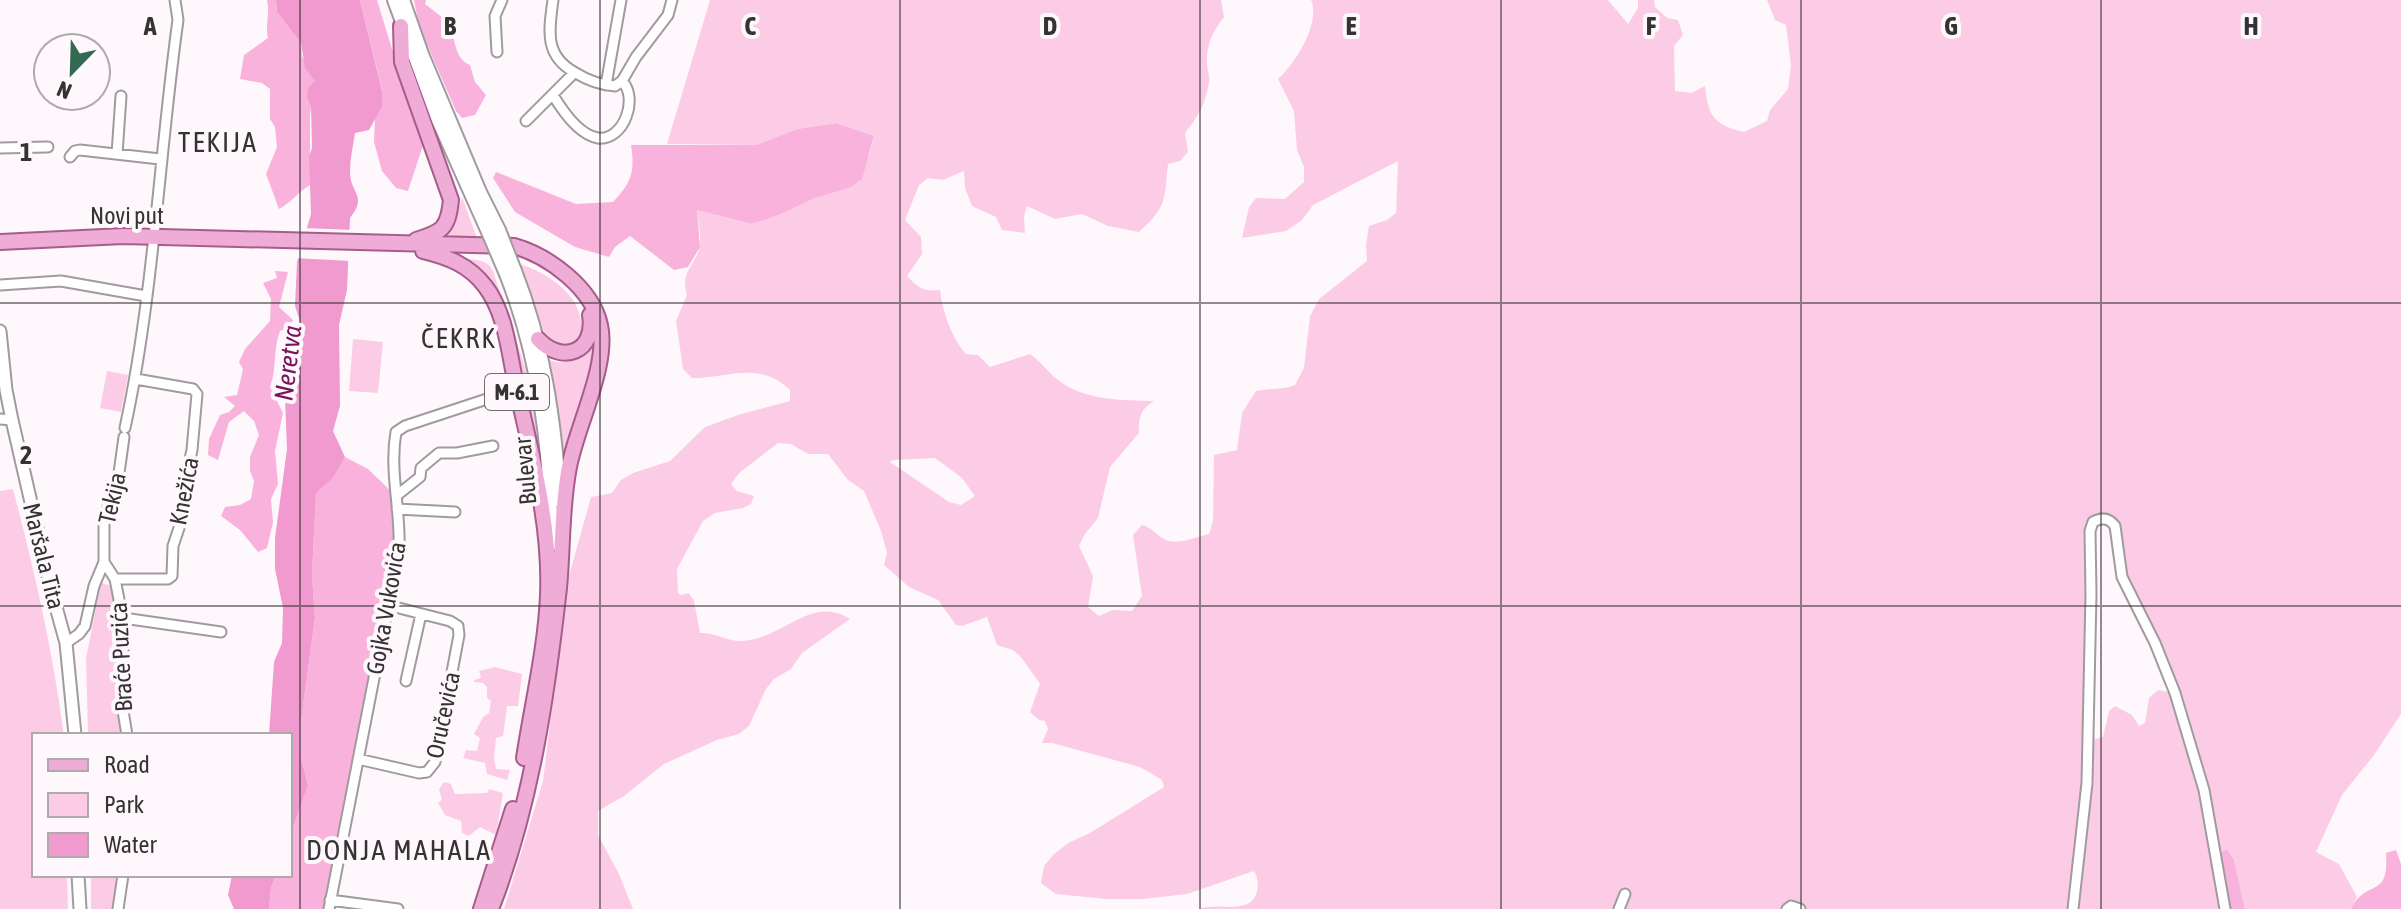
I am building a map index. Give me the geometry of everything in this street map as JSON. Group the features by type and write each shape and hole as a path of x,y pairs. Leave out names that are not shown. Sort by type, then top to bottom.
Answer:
{"main road":[{"name":"Bulevar","path":"394,0 438,120 494,231 510,273 530,349 545,429 552,532 548,595 522,771 506,834 481,909"},
{"path":"403,0 494,231"},
{"path":"401,26 402,62 451,200 449,217 442,230 404,244"},
{"name":"Novi put","path":"0,242 152,236 404,244"},
{"name":"M-6.1","path":"404,244 514,246 529,250 569,277 597,313 600,325 602,347 576,435 561,516 560,576 541,717 517,832 491,909"},
{"name":"M-6.1","path":"404,244 452,259 464,266 485,287 498,312 540,483 548,595"},
{"path":"510,273 538,339 553,420 561,516"},
{"path":"538,339 555,353 562,354 582,347 592,329 587,299"}],"street":[{"name":"Tekija","path":"66,643 85,626 94,586 104,562 104,520 119,473 136,379 178,20 175,0"},
{"path":"497,52 495,16 502,0"},
{"path":"553,0 551,46 555,57 574,73 593,82 615,86 622,81 668,15 672,0"},
{"path":"606,85 621,0"},
{"path":"526,121 574,73"},
{"path":"553,95 564,112 587,133 596,138 606,137 614,132 629,111 630,96 622,81"},
{"path":"117,154 121,96"},
{"path":"0,148 48,147"},
{"path":"70,157 80,150 160,159"},
{"path":"0,285 61,281 146,296"},
{"name":"Maršala Tita","path":"0,331 6,419 66,643 75,733"},
{"name":"Knežića","path":"115,579 168,579 172,576 173,546 183,516 185,482 192,450 196,391 136,379"},
{"name":"Gojka Vukovića","path":"330,904 399,550 393,450 396,432 516,386"},
{"path":"396,496 420,477 421,468 434,455 493,446"},
{"path":"397,509 455,512"},
{"path":"2073,909 2087,783 2090,531 2093,522 2102,519 2110,520 2115,526 2122,577 2155,643 2175,693 2204,790 2225,909"},
{"path":"104,562 115,579"},
{"name":"Braće Puzića","path":"115,579 123,618 123,711 127,733"},
{"name":"Oručevića","path":"358,759 419,773 433,768 459,630 454,622 387,605"},
{"name":"Oručevića","path":"406,681 421,614"},
{"path":"123,618 221,632"},
{"path":"78,877 80,909"},
{"path":"118,909 123,877"},
{"path":"1619,909 1625,894"},
{"path":"330,904 398,909"},
{"path":"1787,909 1793,906 1800,909"}],"green space":[{"path":"710,0 1221,0 1224,17 1209,44 1206,97 1185,133 1188,152 1180,161 1168,164 1163,202 1139,232 1108,226 1082,214 1055,219 1027,206 1025,233 1002,230 996,217 972,206 965,188 964,171 943,180 928,178 919,185 905,220 921,237 922,254 907,276 922,288 940,290 948,324 966,354 978,355 990,367 1030,354 1058,380 1080,392 1104,398 1154,401 1141,414 1139,433 1110,467 1098,518 1079,546 1093,576 1088,607 1099,616 1112,610 1132,611 1142,596 1133,535 1142,525 1174,542 1209,534 1213,521 1214,455 1237,450 1242,413 1256,391 1295,385 1304,368 1310,316 1319,299 1367,261 1369,226 1387,220 1396,213 1398,161 1313,205 1302,220 1286,231 1242,238 1249,207 1256,198 1285,199 1304,182 1304,167 1297,150 1294,111 1278,79 1292,64 1305,42 1312,20 1311,0 1608,0 1628,24 1638,8 1638,0 1654,0 1655,7 1667,18 1678,20 1683,35 1674,46 1675,91 1691,93 1705,86 1714,118 1744,132 1767,121 1770,110 1788,89 1791,65 1786,25 1775,20 1767,0 2401,0 2401,714 2342,795 2316,852 2339,864 2357,897 2351,909 2245,909 2234,860 2224,901 2218,909 1198,909 1250,903 1257,890 1254,871 1187,894 1106,899 1056,894 1041,883 1044,866 1054,854 1164,787 1162,780 1140,767 1042,743 1048,729 1045,721 1030,712 1040,684 1021,657 1013,650 997,645 987,617 962,626 956,625 938,600 909,587 884,565 887,553 864,491 848,480 828,454 808,454 791,444 778,443 739,473 731,484 737,491 754,496 751,504 715,513 703,521 677,569 678,593 689,593 694,601 700,633 737,641 771,633 810,614 836,613 850,619 802,653 791,669 774,679 749,726 739,734 717,740 664,764 624,796 598,811 598,835 633,909 504,909 543,781 567,583 591,497 612,493 621,480 633,473 670,461 705,427 790,401 790,390 767,375 743,373 692,378 683,369 676,321 687,295 685,279 699,251 697,210 752,224 779,215 815,198 869,156 874,136 836,123 797,129 756,145 667,144","holes":["935,458 962,478 975,496 961,505 949,502 890,462","2093,522 2113,523 2127,590 2174,693 2158,690 2149,698 2145,723 2139,726 2132,715 2115,706 2109,711 2103,737 2089,741"]},
{"path":"462,197 478,241 444,240 454,225"},
{"path":"458,259 482,261 493,271 525,367 543,481 500,312"},
{"path":"517,263 554,281 573,300 582,324 581,339 563,350 540,337"},
{"path":"353,339 383,342 378,393 349,391"},
{"path":"593,340 591,364 563,469 545,358 559,362 572,360 584,352"},
{"path":"107,371 128,375 121,412 100,408"},
{"path":"13,489 42,608 63,729 63,733 32,733 32,877 67,877 68,909 0,909 0,491"},
{"path":"101,583 113,586 121,620 125,733 88,733 86,658"},
{"path":"495,667 522,674 518,706 507,706 503,736 496,738 496,769 510,770 507,780 487,774 485,763 463,758 466,750 477,751 480,738 474,734 483,717 489,713 491,701 487,698 487,687 474,680 481,678 479,671"},
{"path":"444,782 451,784 455,794 487,793 489,789 503,793 496,835 480,827 469,836 462,833 461,821 445,815 438,803 442,800 439,789"},
{"path":"91,877 119,877 115,909 91,909"}],"shaded area":[{"path":"267,0 276,0 277,12 301,43 302,56 315,81 310,115 310,185 279,209 266,174 277,147 275,127 270,119 270,89 262,83 240,79 244,55 268,38"},
{"path":"360,0 377,0 392,49 427,133 408,191 396,188 382,171 374,142 375,119 382,107 382,90"},
{"path":"414,0 426,0 425,4 452,25 458,53 470,65 475,82 486,95 475,115 462,118 456,111 419,26"},
{"path":"836,123 874,136 862,179 851,187 752,224 697,210 700,247 688,267 674,270 630,236 615,247 609,257 575,247 515,212 493,178 496,172 576,204 613,202 631,176 631,145 756,145 797,129"},
{"path":"275,271 288,272 279,307 293,320 290,327 280,331 276,345 270,387 283,413 275,451 278,484 271,499 273,522 267,548 258,552 240,530 221,516 225,507 240,505 251,499 254,481 250,457 259,435 254,421 244,411 229,422 218,460 208,455 209,439 220,415 235,406 224,397 237,395 243,369 239,362 245,349 270,321 271,299 263,283 277,278"},
{"path":"345,457 368,469 396,496 400,527 329,909 269,909 275,877 292,877 292,831 308,785 301,758 300,728 315,618 312,575 316,492 334,477"},
{"path":"2227,850 2234,860 2245,909 2225,909 2215,854"},
{"path":"2396,850 2401,864 2401,909 2351,909 2357,899 2384,878 2386,853"}],"water":[{"name":"Neretva","path":"276,0 360,0 382,91 382,107 369,130 355,133 351,157 351,179 358,204 350,218 347,290 339,325 340,406 333,431 345,457 334,477 316,493 312,575 315,618 300,728 301,758 308,785 292,831 292,733 269,733 274,662 282,643 283,608 275,569 275,538 287,449 287,352 300,321 295,306 297,262 311,214 311,106 307,97 308,88 315,81 305,68 301,43 277,12"},
{"path":"232,877 275,877 269,909 234,909 228,895"}],"pier":[{"path":"303,228 353,230 351,261 294,258"}],"district":[{"name":"TEKIJA","path":"218,142"},
{"name":"ČEKRK","path":"459,338"},
{"name":"DONJA MAHALA","path":"399,850"}]}
